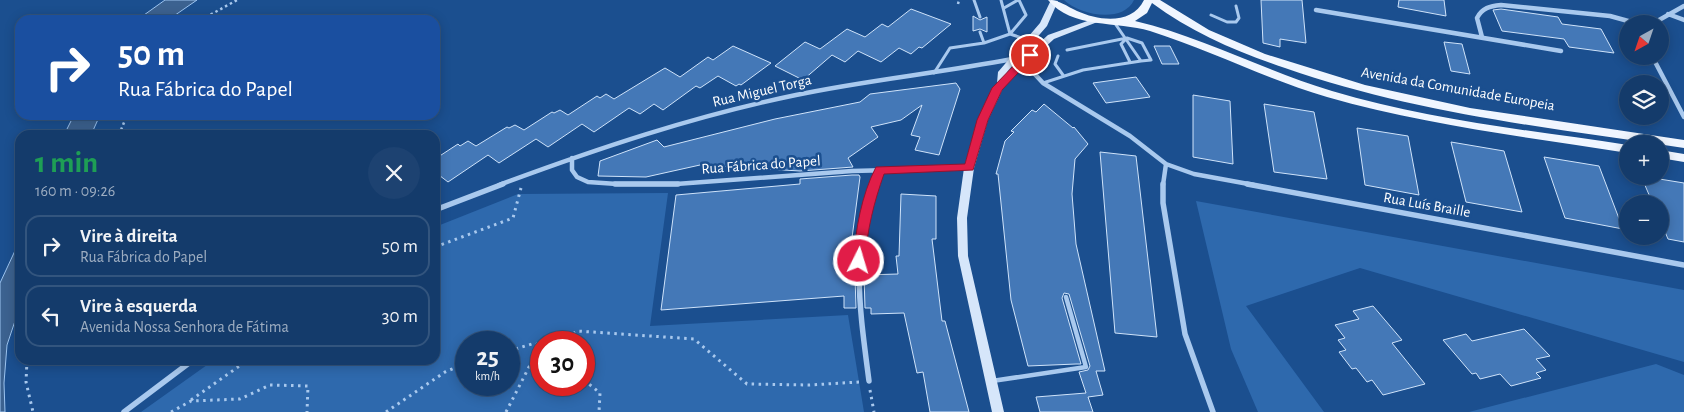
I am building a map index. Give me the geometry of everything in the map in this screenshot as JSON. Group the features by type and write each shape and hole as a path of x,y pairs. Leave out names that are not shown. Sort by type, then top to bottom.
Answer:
{"main road":[{"path":"1119,21 1142,12 1148,5 1149,0"},
{"name":"Avenida da Comunidade Europeia","path":"1154,0 1183,20 1218,38 1280,63 1344,84 1425,103 1684,144"},
{"path":"998,412 963,256 962,218 969,168 983,120 1001,83 1002,72 1046,19 1053,1"},
{"name":"Avenida da Comunidade Europeia","path":"1053,1 1071,14 1096,21 1119,21 1170,32 1301,85 1354,101 1455,122 1619,148"},
{"path":"1001,83 1014,74 1030,55 1051,37 1096,21"},
{"path":"1669,156 1684,158"}],"street":[{"path":"1482,37 1477,18 1486,7 1496,5 1511,4 1619,18"},
{"path":"1668,14 1684,6"},
{"path":"1316,10 1561,51"},
{"path":"1668,14 1684,20"},
{"path":"1030,55 1030,69 1043,83 1130,136 1166,164 1162,179 1163,203 1185,334 1213,412"},
{"name":"Rua Miguel Torga","path":"525,174 656,130 795,95 1012,60"},
{"path":"1657,65 1683,115"},
{"name":"Rua Fábrica do Papel","path":"572,158 572,170 577,177 588,182 617,184 676,184 880,170 969,168"},
{"name":"Rua Luís Braille","path":"1166,164 1217,179 1684,265"},
{"path":"869,381 861,316 859,261 863,224 880,170"},
{"path":"440,208 525,174"},
{"path":"124,412 145,394 186,365"}],"lane":[{"path":"974,0 980,17"},
{"path":"1001,0 1010,34"},
{"path":"934,73 950,48 984,43 1010,34 1026,15 1018,0 1004,8"},
{"path":"1211,15 1227,22 1236,22 1239,18 1236,6"},
{"path":"1119,21 1126,38 1141,61"},
{"path":"980,32 984,43"},
{"path":"1010,34 1025,39 1034,35"},
{"path":"1126,38 1121,44 1130,62"},
{"path":"1043,83 1063,76 1130,62 1151,60 1142,43 1126,38 1067,50"},
{"path":"1058,56 1055,64 1063,76"},
{"path":"990,381 1086,367 1066,297"}],"path":[{"path":"210,15 237,0"},
{"path":"958,4 959,0"},
{"path":"440,245 513,218 525,174"},
{"path":"595,332 694,339 747,384 810,385 869,381 874,412"},
{"path":"28,365 26,382 33,412"},
{"path":"171,412 191,401 241,365"},
{"path":"386,412 402,404 455,366"},
{"path":"506,412 530,367"},
{"path":"191,401 240,399 270,385 308,386 307,412"},
{"path":"595,389 600,393 599,412"}],"shaded area":[{"path":"165,0 197,0 175,15 144,15"},
{"path":"1064,0 1134,0 1128,8 1121,12 1111,15 1100,15 1080,10"},
{"path":"72,120 98,120 93,130 66,130"},
{"path":"668,193 650,326 848,315 864,412 141,412 207,365 440,365 440,225 518,194"},
{"path":"1196,201 1684,290 1684,362 1360,268 1246,306 1324,412 1258,412 1231,349"},
{"path":"15,251 15,321 7,345 4,383 5,412 0,412 0,283"},
{"path":"1656,364 1684,375 1684,412 1469,412"}],"building":[{"path":"1261,0 1302,0 1306,43 1280,39 1280,47 1263,43"},
{"path":"1399,0 1444,0 1446,16 1398,7"},
{"path":"911,9 951,24 922,48 919,47 911,54 899,48 881,62 858,51 845,62 832,55 803,80 775,66 805,42 820,49 847,29 865,37 882,24 888,27"},
{"path":"1501,9 1558,17 1562,24 1601,29 1614,53 1569,47 1564,39 1502,31 1493,10"},
{"path":"973,16 980,20 987,17 987,32 980,29 973,31"},
{"path":"1444,42 1462,44 1470,74 1451,71"},
{"path":"733,46 771,63 741,85 736,86 718,76 700,88 696,86 663,110 654,104 640,114 629,108 594,132 582,124 548,147 536,139 499,163 488,155 448,182 440,176 440,156 458,144 460,146 468,141 476,146 507,127 515,125 524,130 552,112 560,110 568,115 597,96 600,98 606,94 614,99 665,68 680,77 708,57 713,60"},
{"path":"1154,46 1170,46 1179,64 1162,64"},
{"path":"1136,77 1150,97 1106,103 1093,83"},
{"path":"956,83 960,89 939,155 915,150 920,137 911,135 922,105 901,120 871,127 878,137 848,158 853,167 800,171 700,165 646,177 598,176 600,161 657,140 664,147 775,119 860,102 870,94"},
{"path":"1193,95 1230,101 1233,164 1193,157"},
{"path":"1044,104 1074,127 1088,144 1075,159 1072,194 1076,244 1105,371 1096,371 1103,395 1088,397 1093,412 1040,412 1036,397 1086,393 1079,372 1088,370 1090,366 1069,294 1064,293 1062,298 1081,364 1028,366 1011,300 998,174 996,174 1005,141 1014,132 1011,131 1032,110 1036,112"},
{"path":"1264,104 1314,112 1327,179 1274,172"},
{"path":"1357,128 1408,136 1419,195 1365,185"},
{"path":"1451,142 1504,151 1522,212 1466,202"},
{"path":"1100,152 1136,156 1157,337 1115,333"},
{"path":"1544,157 1599,166 1619,218 1619,228 1565,218"},
{"path":"859,175 860,177 847,276 855,276 856,308 844,308 844,296 661,310 676,195 800,184 800,179"},
{"path":"1669,181 1684,183 1684,242 1669,239 1669,195 1649,195 1645,185 1669,185"},
{"path":"901,194 936,196 936,239 932,239 942,321 945,321 969,412 930,412 923,372 917,373 904,313 871,314 871,308 865,308 864,275 898,274 896,256 899,256"},
{"path":"1373,306 1402,340 1392,343 1425,384 1383,395 1372,380 1367,382 1356,368 1352,369 1339,352 1346,350 1338,340 1345,338 1335,325 1359,319 1353,311"},
{"path":"1524,329 1550,356 1536,359 1546,370 1536,373 1541,378 1511,386 1500,374 1480,379 1476,373 1472,374 1443,340 1466,334 1472,341"}],"route":[{"path":"859,261 861,233 880,170 969,168 976,140 997,88 1014,74 1030,55"}]}
